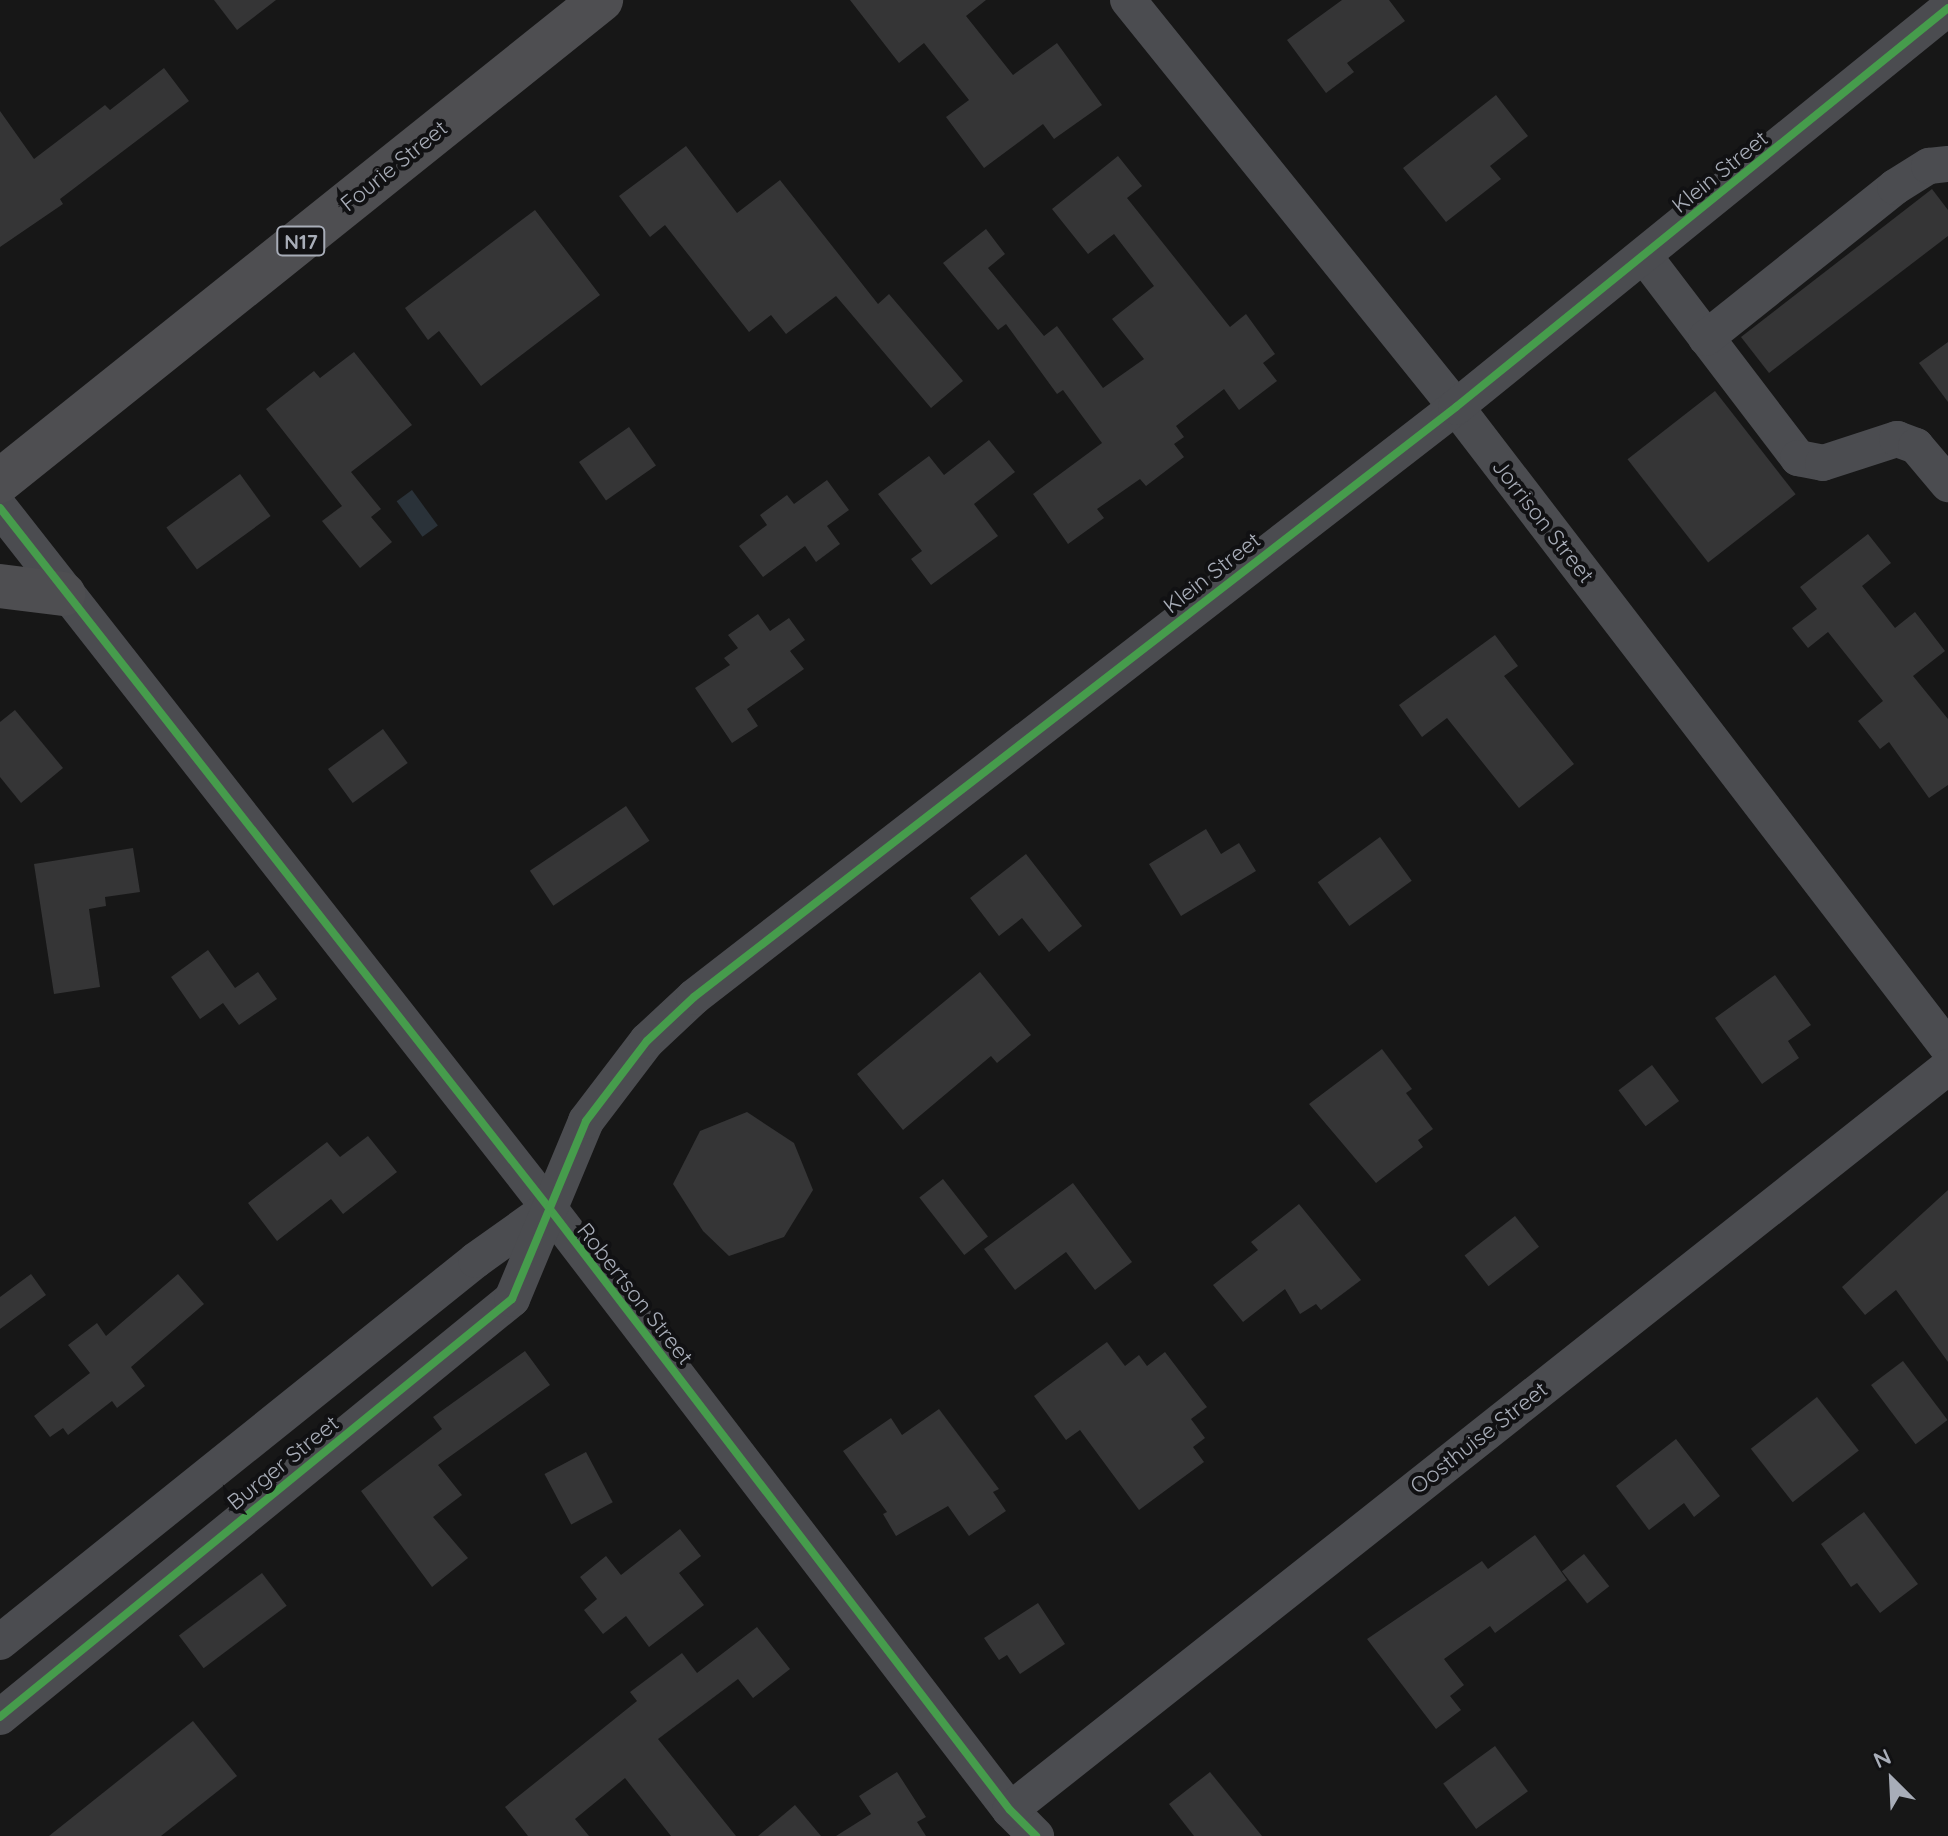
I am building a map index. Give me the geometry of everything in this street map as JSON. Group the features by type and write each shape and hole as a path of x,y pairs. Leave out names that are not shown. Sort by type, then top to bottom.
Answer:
{"highway":[{"name":"Fourie Street","path":"0,481 601,0"},
{"path":"0,586 63,594"}],"street":[{"name":"Jorrison Street","path":"1128,0 1456,407 1948,1048"},
{"name":"Klein Street","path":"549,1208 572,1145 610,1084 694,997 1456,407 1645,257 1948,8"},
{"path":"1706,338 1895,187 1929,166 1948,164"},
{"path":"1645,257 1798,458 1823,463 1897,439 1916,446 1948,484"},
{"name":"Robertson Street","path":"0,508 63,594 549,1208 1010,1810 1036,1836"},
{"name":"Oosthuise Street","path":"1010,1810 1948,1067"},
{"name":"Burger Street","path":"0,1642 476,1260 549,1208"},
{"name":"Burger Street","path":"0,1717 512,1299 549,1208"}],"shaded area":[{"path":"412,490 438,526 422,537 397,501"}],"building":[{"path":"214,0 276,0 237,30"},
{"path":"850,0 986,0 966,16 1013,75 1057,43 1102,105 1054,139 1043,124 984,168 946,117 969,100 924,43 899,63"},
{"path":"1342,0 1389,0 1405,21 1347,63 1354,72 1326,93 1287,40"},
{"path":"164,68 189,101 60,199 63,204 0,247 0,111 34,159 105,105 110,110"},
{"path":"1496,95 1528,136 1490,166 1501,179 1446,222 1403,168"},
{"path":"686,146 737,213 780,180 878,304 889,294 963,381 931,408 836,296 786,334 771,315 749,332 665,225 650,237 619,196"},
{"path":"1118,156 1142,186 1127,198 1230,327 1246,314 1275,354 1263,363 1277,381 1239,410 1224,389 1176,426 1184,437 1174,444 1184,457 1146,486 1140,479 1097,509 1104,518 1068,544 1033,494 1102,443 1063,390 1057,394 1006,324 998,330 943,263 986,229 1005,254 988,268 1044,336 1057,326 1103,388 1144,359 1112,319 1154,286 1114,234 1088,254 1052,209"},
{"path":"1932,189 1948,210 1948,236 1769,373 1741,337"},
{"path":"535,210 600,295 481,386 439,331 428,340 405,308"},
{"path":"1948,342 1948,402 1919,363"},
{"path":"354,352 412,425 351,472 381,509 371,517 392,542 360,568 322,521 342,506 266,409 314,371 320,378"},
{"path":"1715,391 1796,494 1708,563 1628,459"},
{"path":"629,427 656,466 606,500 579,462"},
{"path":"989,440 1015,472 974,504 998,536 931,585 911,559 922,551 878,494 929,456 944,475"},
{"path":"240,474 271,516 197,570 166,527"},
{"path":"827,480 849,510 827,526 840,544 816,562 805,546 763,577 739,546 767,525 760,515 787,495 794,504"},
{"path":"1868,534 1891,563 1862,586 1895,628 1915,612 1945,651 1913,676 1948,719 1948,785 1929,798 1889,742 1880,749 1858,721 1883,701 1828,632 1808,648 1792,628 1817,609 1800,587"},
{"path":"758,614 770,631 789,618 805,640 790,651 804,669 747,709 758,726 732,743 695,688 730,665 724,658 738,648 728,635"},
{"path":"1495,635 1518,666 1504,676 1574,764 1519,808 1447,718 1422,737 1399,705"},
{"path":"15,710 63,768 21,803 0,777 0,722"},
{"path":"383,729 408,763 353,803 328,769"},
{"path":"626,806 649,841 553,906 530,871"},
{"path":"1206,829 1221,854 1239,843 1256,871 1181,916 1149,864"},
{"path":"1380,837 1412,881 1349,926 1318,882"},
{"path":"133,848 140,892 105,897 106,906 89,909 100,987 54,994 34,864"},
{"path":"1026,854 1082,926 1049,952 1022,918 999,936 970,898"},
{"path":"208,950 235,988 258,972 277,999 239,1025 223,1003 200,1019 171,977"},
{"path":"980,972 1031,1035 997,1063 991,1056 903,1130 857,1074"},
{"path":"1775,975 1811,1025 1788,1041 1799,1058 1762,1084 1715,1018"},
{"path":"1382,1049 1412,1089 1406,1093 1433,1129 1418,1140 1423,1147 1376,1183 1309,1104"},
{"path":"1652,1065 1679,1101 1646,1126 1618,1090"},
{"path":"747,1112 794,1143 813,1190 784,1237 729,1256 703,1231 673,1184 700,1131"},
{"path":"368,1136 397,1172 343,1214 331,1199 277,1241 248,1203 327,1142 340,1157"},
{"path":"943,1179 988,1237 964,1255 919,1197"},
{"path":"1073,1183 1132,1262 1095,1290 1066,1252 1015,1290 984,1249"},
{"path":"1948,1190 1948,1362 1896,1290 1865,1315 1842,1287"},
{"path":"1299,1204 1361,1280 1321,1310 1316,1304 1300,1314 1285,1289 1243,1322 1213,1285 1258,1250 1251,1242"},
{"path":"1515,1216 1539,1247 1489,1286 1465,1255"},
{"path":"31,1274 46,1295 0,1329 0,1297"},
{"path":"178,1274 204,1304 131,1367 145,1386 117,1408 112,1401 68,1435 63,1428 50,1437 34,1416 90,1373 68,1345 97,1323 106,1336"},
{"path":"1107,1342 1125,1366 1139,1355 1147,1366 1165,1352 1207,1407 1191,1419 1205,1438 1193,1447 1204,1462 1139,1510 1080,1430 1066,1440 1034,1396"},
{"path":"525,1351 550,1385 438,1465 462,1495 433,1517 468,1558 432,1587 361,1491 442,1429 433,1417"},
{"path":"1903,1361 1948,1420 1916,1444 1871,1385"},
{"path":"1817,1397 1859,1451 1793,1502 1751,1449"},
{"path":"939,1409 999,1489 993,1492 1006,1511 969,1536 948,1506 896,1536 883,1514 887,1512 843,1451 891,1418 902,1435"},
{"path":"1676,1439 1720,1496 1694,1517 1684,1503 1649,1530 1616,1486"},
{"path":"586,1452 613,1502 571,1524 545,1474"},
{"path":"1864,1512 1918,1584 1880,1613 1857,1583 1851,1587 1821,1544"},
{"path":"680,1529 701,1556 679,1573 704,1605 649,1647 626,1616 603,1634 584,1610 597,1599 580,1577 606,1556 621,1575"},
{"path":"1535,1535 1567,1580 1495,1633 1490,1626 1444,1659 1464,1685 1450,1696 1461,1710 1436,1729 1367,1639 1482,1561 1488,1569"},
{"path":"1584,1554 1609,1586 1587,1604 1562,1571"},
{"path":"262,1573 287,1606 204,1668 179,1636"},
{"path":"1038,1603 1065,1644 1020,1674 1007,1655 999,1660 984,1638"},
{"path":"757,1627 790,1669 753,1698 738,1679 658,1739 736,1836 671,1836 625,1778 575,1819 589,1836 528,1836 505,1807 637,1701 630,1692 682,1653 697,1673"},
{"path":"193,1721 237,1776 161,1836 49,1836"},
{"path":"1495,1746 1528,1791 1476,1829 1443,1784"},
{"path":"897,1772 926,1817 917,1822 926,1836 836,1836 871,1814 859,1796"},
{"path":"1210,1772 1262,1836 1194,1836 1169,1804"},
{"path":"795,1805 821,1836 758,1836"}],"cycle path":[{"path":"0,1717 512,1299 586,1121 647,1041 694,997 1456,407 1948,8"},
{"path":"0,508 549,1208 1010,1810 1036,1836"}]}
